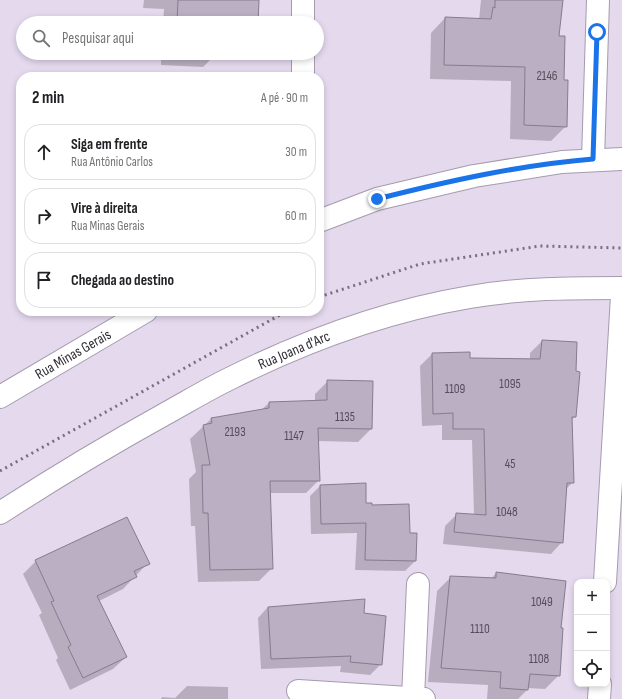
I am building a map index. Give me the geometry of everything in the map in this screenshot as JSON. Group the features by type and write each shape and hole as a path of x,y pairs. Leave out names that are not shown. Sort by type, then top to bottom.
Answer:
{"street":[{"path":"303,0 303,16"},
{"path":"593,159 598,0"},
{"path":"303,60 303,72"},
{"path":"324,219 377,199 474,176 562,162 593,159 622,159"},
{"name":"Rua Joana d'Arc","path":"0,514 82,462 230,378 339,330 398,312 472,296 555,289 622,288"},
{"path":"606,579 622,296"},
{"name":"Rua Minas Gerais","path":"0,397 138,316"},
{"path":"298,691 418,699 418,584"},
{"path":"599,699 600,687"}],"building":[{"path":"178,0 259,0 258,16 177,16"},
{"path":"495,0 563,0 559,36 565,36 564,80 568,80 567,127 524,125 525,67 444,65 445,17 491,19 493,7 495,8"},
{"path":"542,340 577,342 576,371 580,372 576,417 572,417 574,483 567,483 563,543 454,532 456,513 486,515 484,429 453,429 453,413 433,414 432,353 470,352 470,358 540,359"},
{"path":"327,380 373,381 372,429 318,428 320,481 270,481 273,569 210,570 208,513 203,513 202,465 210,465 203,425 212,423 211,418 269,408 269,402 327,400"},
{"path":"366,483 366,503 372,503 372,505 409,504 410,533 417,533 416,561 365,560 366,523 321,524 320,485"},
{"path":"127,517 150,564 134,571 137,577 97,596 127,657 83,678 68,647 71,645 51,602 54,601 35,560"},
{"path":"496,572 566,581 561,628 563,628 560,676 530,674 528,690 500,688 501,672 441,668 450,576 496,578"},
{"path":"365,599 364,613 386,616 382,665 350,662 351,656 271,659 268,607"}],"railway":[{"path":"324,295 420,264 540,246 622,248"},
{"path":"0,471 278,316"}],"route":[{"path":"377,199 474,176 562,162 593,159 597,32"}]}
